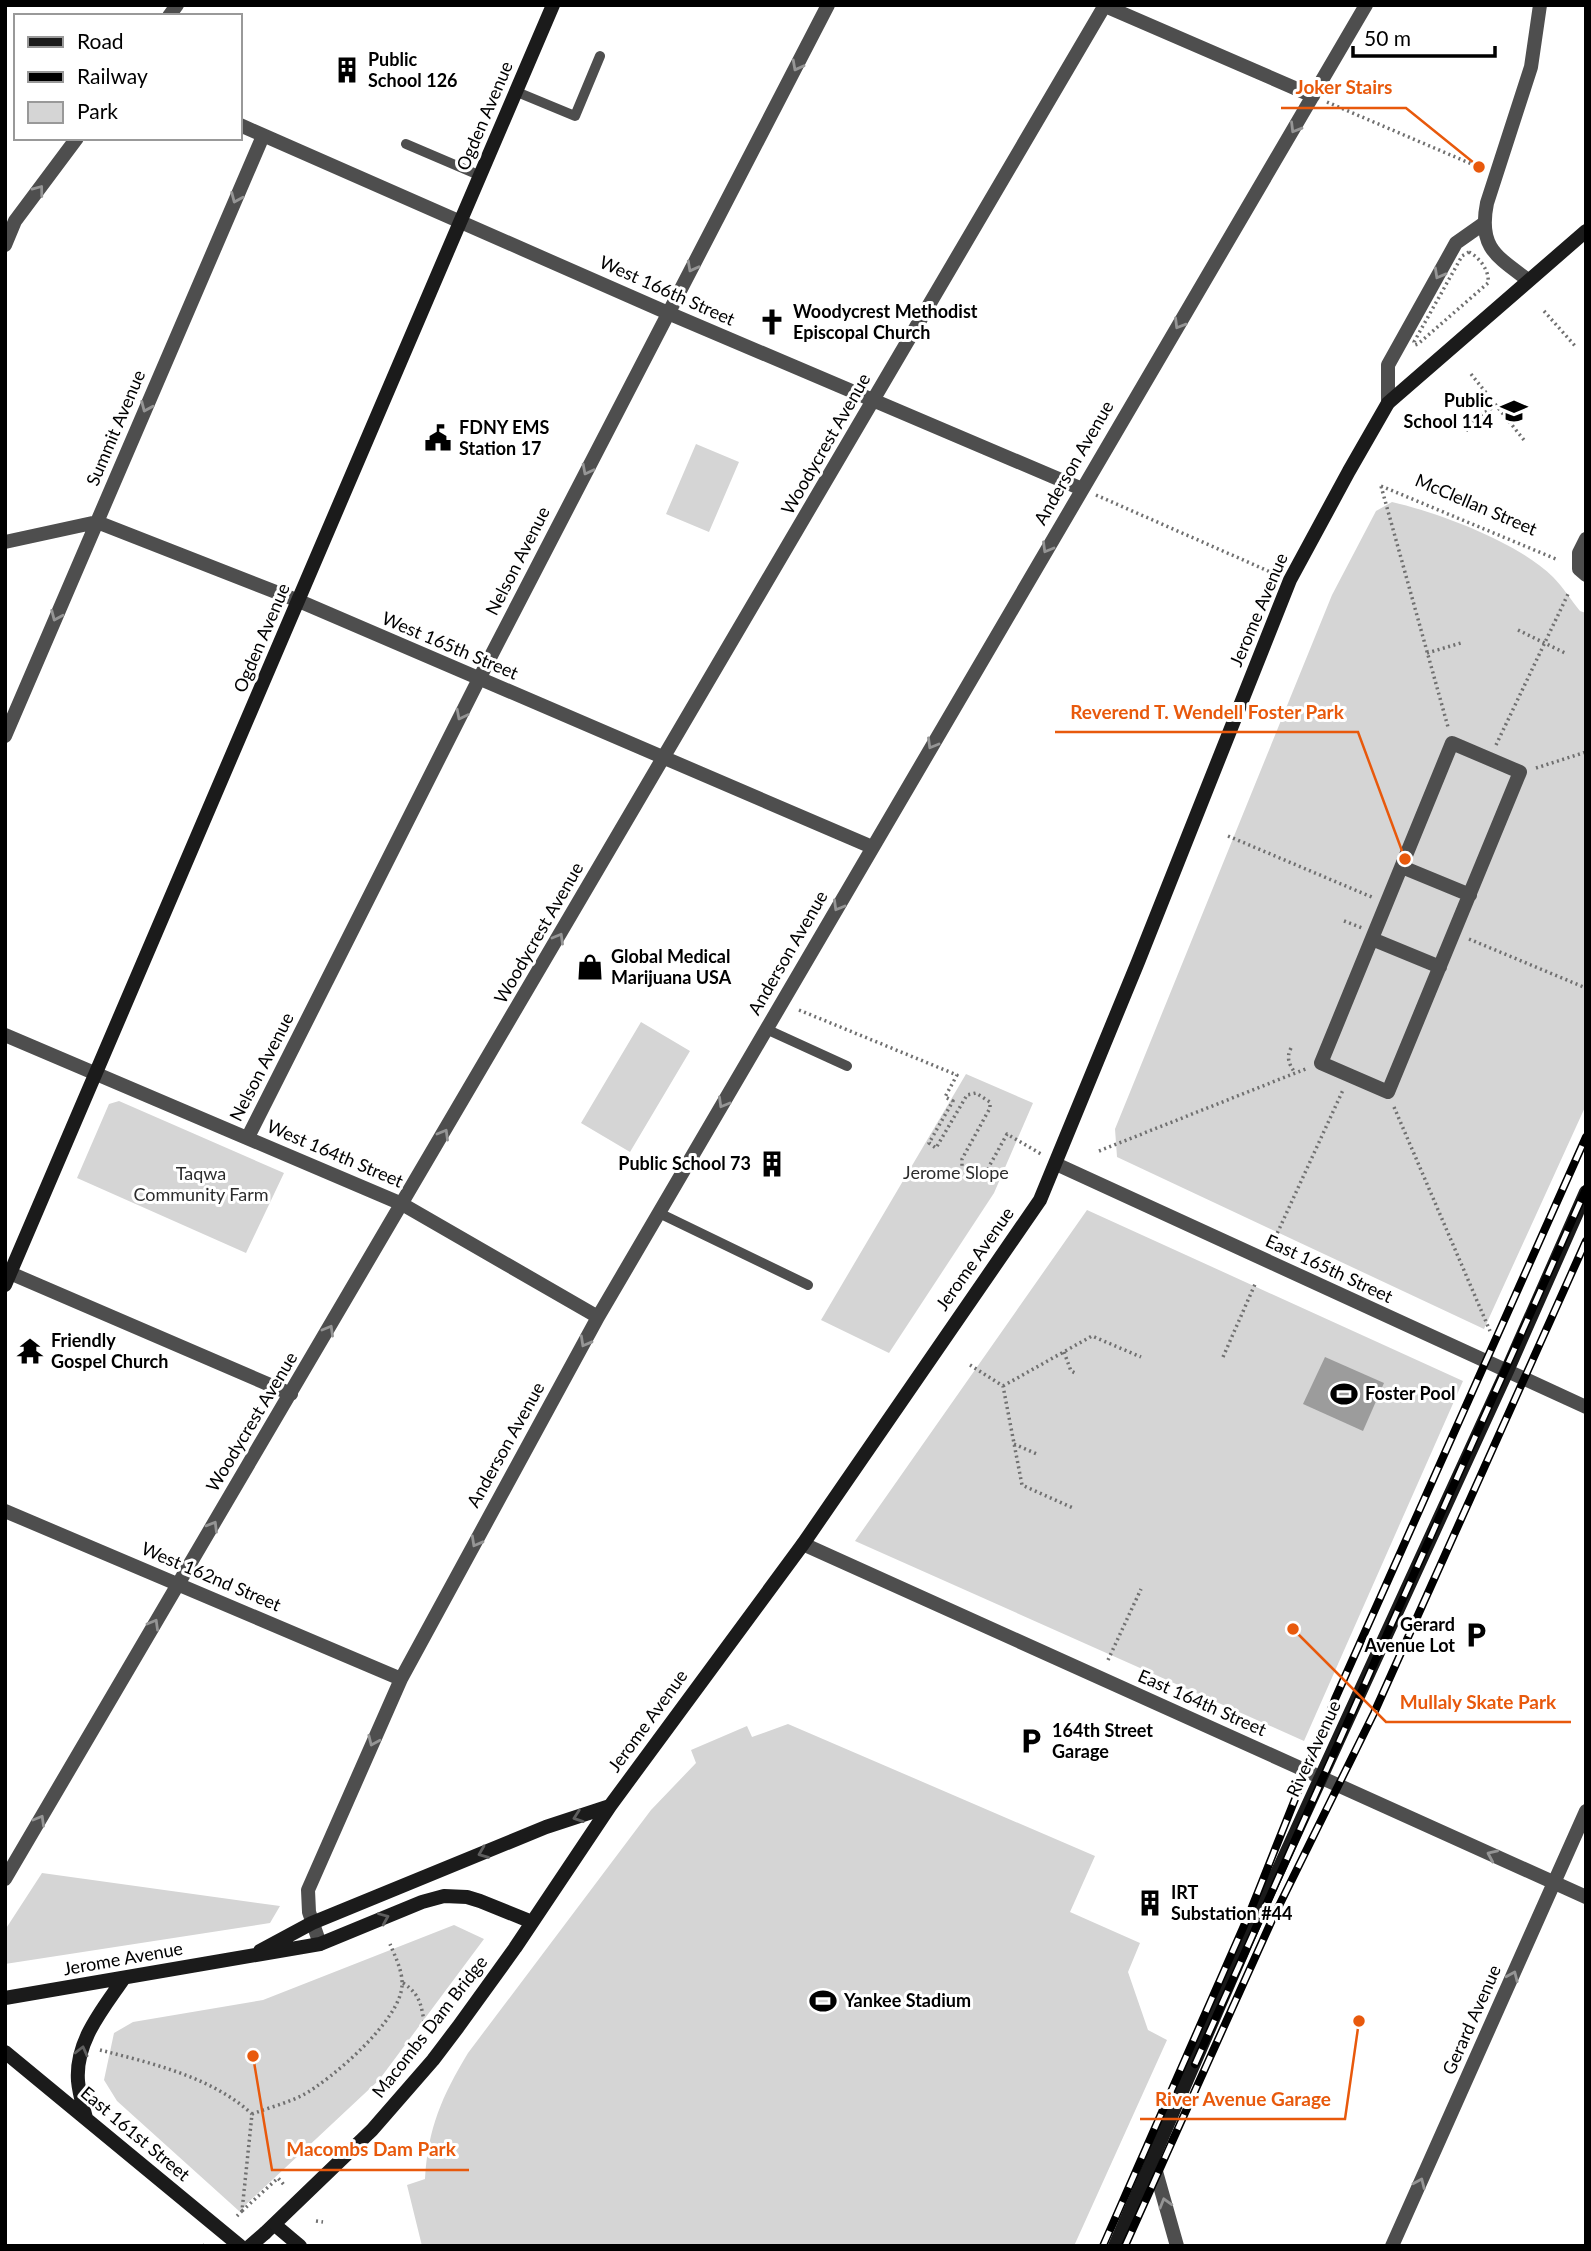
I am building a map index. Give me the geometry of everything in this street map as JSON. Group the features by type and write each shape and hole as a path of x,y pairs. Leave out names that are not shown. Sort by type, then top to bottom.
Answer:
{"main road":[{"name":"Ogden Avenue","path":"8,1279 553,5"},
{"name":"Jerome Avenue","path":"248,1957 312,1923 547,1827 610,1806 803,1544 1040,1200 1290,580 1388,402 1586,231"},
{"name":"River Avenue","path":"1115,2246 1262,1906 1586,1192"},
{"name":"Macombs Dam Bridge","path":"250,2246 341,2162 401,2098 458,2027 610,1806"},
{"name":"Jerome Avenue","path":"5,1998 320,1944 422,1902 444,1896 467,1897 532,1922"},
{"path":"86,2118 78,2083 83,2044 124,1978"},
{"name":"East 161st Street","path":"5,2053 240,2246"},
{"path":"270,2229 300,2246"}],"street":[{"name":"Nelson Avenue","path":"248,1137 479,679 828,5"},
{"path":"1104,5 1313,96"},
{"name":"Woodycrest Avenue","path":"5,1879 1104,5"},
{"name":"Anderson Avenue","path":"320,1944 307,1902 312,1879 401,1679 598,1317 1366,5"},
{"path":"1528,280 1497,256 1488,243 1483,224 1496,174 1531,67 1540,5"},
{"name":"West 166th Street","path":"242,126 668,313 1082,489"},
{"name":"Summit Avenue","path":"5,736 263,136"},
{"path":"5,245 10,218 75,140"},
{"path":"1388,402 1388,365 1456,243 1483,224"},
{"path":"5,542 97,522"},
{"name":"West 165th Street","path":"97,522 299,601 872,847"},
{"path":"1583,572 1579,554 1586,539"},
{"path":"1452,743 1490,759 1520,772 1388,1092 1321,1063 1452,743"},
{"path":"1402,867 1470,895"},
{"path":"1372,939 1440,967"},
{"name":"West 164th Street","path":"5,1035 402,1204 598,1317"},
{"name":"East 165th Street","path":"1056,1164 1586,1408"},
{"path":"8,1279 291,1394"},
{"name":"West 162nd Street","path":"5,1511 401,1679"},
{"name":"East 164th Street","path":"803,1544 1586,1897"},
{"name":"Gerard Avenue","path":"1392,2246 1586,1811"},
{"path":"1153,2161 1177,2246"}],"lane":[{"path":"517,92 575,116 600,56"},
{"path":"405,144 481,176"},
{"path":"766,1028 847,1066"},
{"path":"659,1213 808,1285"}],"path":[{"path":"1313,96 1496,174"},
{"path":"1469,252 1474,254 1488,272 1488,283 1415,345 1414,342 1462,256 1469,252"},
{"path":"1544,311 1576,347"},
{"path":"1471,374 1524,440"},
{"path":"1466,431 1474,419 1496,405"},
{"name":"McClellan Street","path":"1427,653 1381,486 1556,559"},
{"path":"1105,499 1290,580"},
{"path":"1490,759 1569,592"},
{"path":"1518,630 1567,654"},
{"path":"1452,743 1427,653 1461,643"},
{"path":"1520,772 1586,752"},
{"path":"1227,836 1387,903"},
{"path":"1454,932 1586,988"},
{"path":"799,1010 957,1075 945,1097 953,1101 929,1143 936,1148 967,1095 976,1093 990,1102 990,1108 962,1159 962,1167 976,1175 986,1172 1007,1134 1056,1164"},
{"path":"1291,1048 1288,1058 1294,1073"},
{"path":"1099,1152 1321,1063"},
{"path":"1275,1238 1350,1076"},
{"path":"1388,1092 1490,1331"},
{"path":"1223,1357 1255,1282"},
{"path":"1003,1386 1092,1336 1141,1357"},
{"path":"1064,1352 1070,1371 1077,1374"},
{"path":"970,1365 1003,1386 1022,1485 1073,1508"},
{"path":"1014,1444 1040,1455"},
{"path":"1108,1660 1141,1589"},
{"path":"252,2114 302,2096 343,2068 399,2002 403,1983 390,1944"},
{"path":"403,1983 413,1990 422,2004 426,2031"},
{"path":"100,2050 160,2066 237,2100 252,2114"},
{"path":"242,2211 252,2114"},
{"path":"237,2216 278,2178 285,2186"},
{"path":"316,2221 323,2222"}],"green space":[{"path":"696,444 739,462 709,532 666,514"},
{"path":"1392,502 1455,522 1520,552 1553,577 1580,611 1586,613 1586,1105 1484,1329 1117,1157 1115,1129 1332,595 1376,511"},
{"path":"641,1022 690,1051 630,1152 581,1123"},
{"name":"Jerome Slope","path":"966,1074 1033,1103 994,1193 889,1353 821,1320"},
{"name":"Taqwa Community Farm","path":"119,1101 284,1173 246,1253 77,1178 109,1104"},
{"path":"1087,1210 1463,1381 1304,1741 855,1541"},
{"name":"Yankee Stadium","path":"788,1724 1095,1856 1070,1912 1140,1943 1128,1972 1148,2030 1167,2040 1074,2246 422,2246 407,2185 425,2179 429,2144 438,2113 468,2053 651,1810 696,1763 691,1750 747,1726 752,1737"},
{"path":"42,1873 280,1906 270,1923 5,1964 5,1930"},
{"path":"454,1925 484,1939 379,2080 239,2211 117,2101 104,2080 114,2033 133,2022 263,2000"}],"shaded area":[{"name":"Foster Pool","path":"1325,1357 1384,1383 1363,1431 1303,1404"}],"railway":[{"path":"1103,2246 1250,1912 1335,1699 1586,1137"},
{"path":"1195,2064 1586,1189"},
{"path":"1125,2246 1272,1920 1374,1713 1586,1241"}],"place":[{"name":"Public School 126","path":"347,70"},
{"name":"Joker Stairs","path":"1479,167"},
{"name":"Woodycrest Methodist Episcopal Church","path":"772,322"},
{"name":"Public School 114","path":"1514,411"},
{"name":"FDNY EMS Station 17","path":"438,438"},
{"name":"Reverend T. Wendell Foster Park","path":"1405,859"},
{"name":"Global Medical Marijuana USA","path":"590,967"},
{"name":"Public School 73","path":"772,1164"},
{"name":"Friendly Gospel Church","path":"30,1351"},
{"name":"Foster Pool","path":"1344,1394"},
{"name":"Mullaly Skate Park","path":"1293,1629"},
{"name":"Gerard Avenue Lot","path":"1476,1635"},
{"name":"164th Street Garage","path":"1031,1741"},
{"name":"IRT Substation #44","path":"1150,1903"},
{"name":"Yankee Stadium","path":"823,2001"},
{"name":"River Avenue Garage","path":"1359,2021"},
{"name":"Macombs Dam Park","path":"253,2056"}]}
